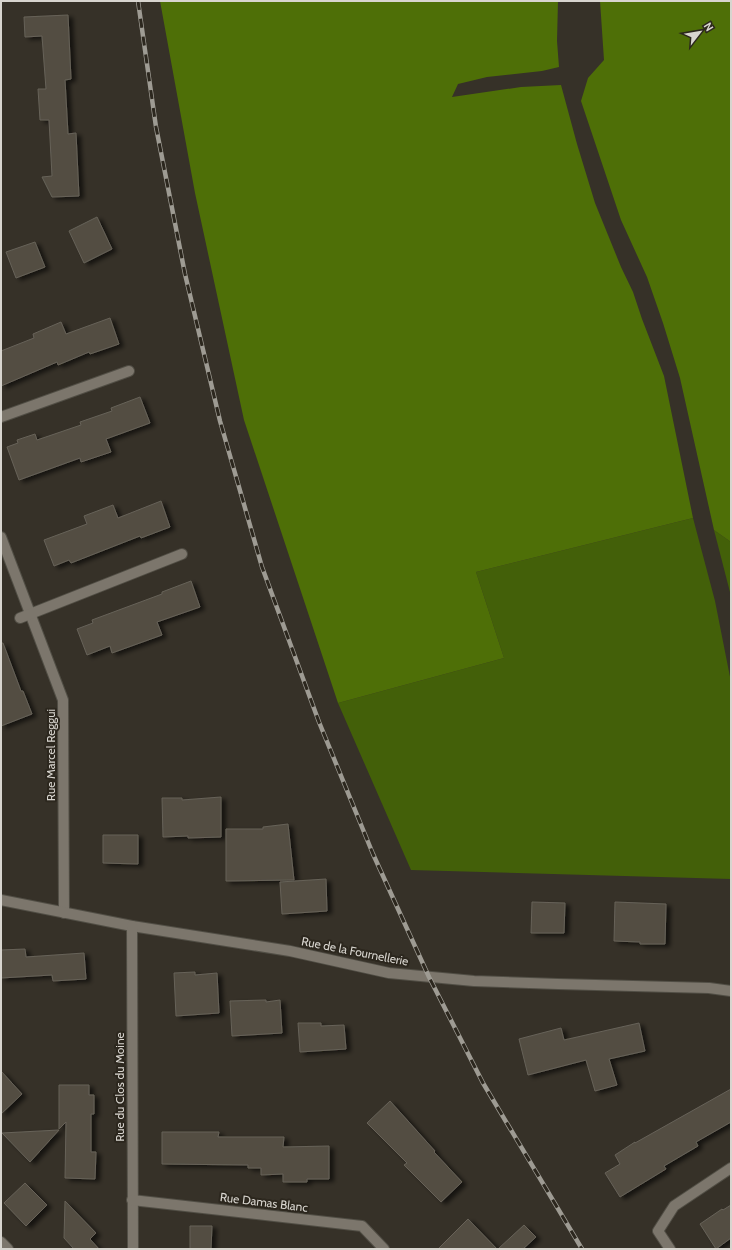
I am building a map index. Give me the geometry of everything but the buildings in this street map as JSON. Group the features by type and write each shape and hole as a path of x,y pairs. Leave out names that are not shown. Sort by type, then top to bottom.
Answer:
{"street":[{"path":"1,417 128,371"},
{"name":"Rue Marcel Reggui","path":"1,537 63,700 64,913"},
{"path":"20,618 182,554"},
{"name":"Rue de la Fournellerie","path":"1,900 132,926 290,951 389,974 474,981 709,988 731,991"},
{"name":"Rue du Clos du Moine","path":"132,926 133,1249"},
{"path":"670,1249 658,1231 674,1206 731,1168"},
{"name":"Rue Damas Blanc","path":"132,1200 362,1226 384,1249"},
{"path":"1,1242 8,1249"}],"green space":[{"path":"160,1 558,1 557,41 559,67 542,71 487,77 458,84 452,97 521,87 561,85 595,203 621,267 633,292 664,376 693,518 476,572 504,658 338,703 244,420 195,193"},
{"path":"600,1 731,1 731,542 714,530 680,378 663,323 647,277 621,220 581,101 588,78 604,60"},
{"path":"693,518 715,601 731,682 731,879 411,870 338,703 504,658 476,572"},
{"path":"714,530 731,542 731,596"}],"railway":[{"path":"138,1 156,127 185,274 220,421 262,567 319,722 373,854 429,977 483,1083 582,1249"}]}
